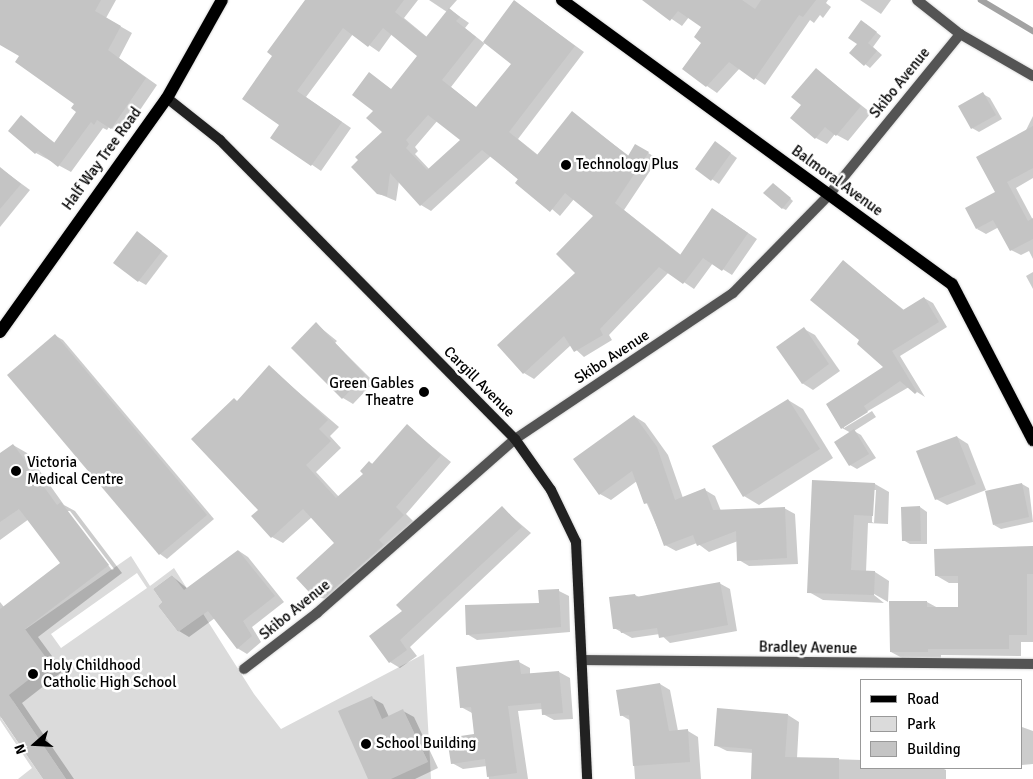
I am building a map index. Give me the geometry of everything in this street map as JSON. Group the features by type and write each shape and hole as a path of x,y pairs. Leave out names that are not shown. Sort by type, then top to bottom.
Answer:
{"main road":[{"name":"Half Way Tree Road","path":"0,331 166,98 222,0"},
{"name":"Balmoral Avenue","path":"562,0 828,196 952,284 1033,440"},
{"name":"Cargill Avenue","path":"166,98 220,140 515,439 550,490 576,542 583,660 587,779"}],"street":[{"path":"917,0 960,34 1033,76"},
{"name":"Skibo Avenue","path":"244,669 317,613 515,439 733,293 828,196 960,34"},
{"name":"Bradley Avenue","path":"583,660 1033,664"}],"green space":[{"path":"131,556 150,586 174,568 254,694 281,729 424,654 431,779 66,779 13,701 1,718 43,779 18,779 32,768 0,720 0,647","holes":["137,573 147,588 61,648 51,634","172,575 181,587 174,592 194,620 178,632 158,606 162,602 153,589","403,710 428,762 379,721"]}],"building":[{"path":"0,0 101,0 95,11 121,26 108,50 146,78 111,129 97,120 94,125 91,122 58,167 38,151 35,154 8,131 21,115 54,143 76,112 71,108 74,104 15,62 19,56 0,45"},
{"path":"305,0 404,0 395,12 426,37 449,8 460,17 456,21 476,37 442,80 476,107 511,64 483,42 514,0 575,46 509,132 537,155 572,111 628,156 635,144 649,152 615,203 680,255 712,208 748,233 722,271 703,258 683,284 659,267 600,329 603,335 574,352 564,336 523,374 497,345 575,273 556,254 593,216 565,193 550,212 515,183 518,179 482,150 420,206 390,173 387,196 377,194 351,167 358,160 355,157 382,132 366,118 373,111 352,95 369,72 391,89 417,56 383,28 368,47 343,28 297,91 342,122 311,166 270,138 279,125 242,99 272,56 267,52","holes":["428,115 460,140 427,170 406,148 409,144 406,140"]},
{"path":"642,0 742,0 755,9 761,0 816,0 803,17 799,15 754,80 729,62 706,87 682,69 701,43 694,37 701,27 678,11 670,21"},
{"path":"861,20 877,32 868,43 877,51 864,66 849,53 857,44 848,38"},
{"path":"816,68 861,106 836,136 825,127 815,139 790,118 801,105 791,97"},
{"path":"983,92 996,115 971,129 958,106"},
{"path":"1033,126 1033,168 1007,182 1028,221 1033,218 1033,239 1010,251 993,220 976,229 965,208 995,192 976,157"},
{"path":"715,141 731,153 711,181 695,169"},
{"path":"0,167 21,184 0,209"},
{"path":"773,183 791,198 782,209 763,193"},
{"path":"137,231 162,251 138,282 113,263"},
{"path":"843,260 903,310 924,297 939,322 892,351 917,392 915,394 900,381 864,406 868,412 841,429 826,404 883,367 857,344 859,340 810,300"},
{"path":"316,322 365,375 342,399 291,348"},
{"path":"804,327 829,364 802,384 776,347"},
{"path":"55,334 207,515 159,555 7,375"},
{"path":"269,365 328,420 319,429 331,441 306,465 336,498 363,474 360,471 369,461 372,464 407,424 441,455 396,507 404,515 379,540 384,545 327,595 309,592 296,578 334,543 303,509 271,538 251,516 258,510 191,439 234,398 237,401"},
{"path":"788,399 820,449 743,497 712,446"},
{"path":"634,415 657,447 675,500 705,488 713,510 785,507 787,558 737,561 736,531 697,546 693,535 664,546 648,503 644,504 632,471 599,495 573,459"},
{"path":"854,429 869,454 849,466 834,442"},
{"path":"957,436 976,484 935,500 916,451"},
{"path":"13,444 57,505 61,502 109,565 25,629 50,663 9,695 66,779 43,779 0,716 0,609 60,563 19,509 0,522 0,453"},
{"path":"812,480 875,483 873,516 854,515 851,570 875,571 874,595 807,593"},
{"path":"1022,483 1029,517 993,525 985,491"},
{"path":"502,506 522,527 400,640 407,650 389,663 369,636 402,611 396,605"},
{"path":"920,506 921,541 902,541 901,507"},
{"path":"1033,546 1033,574 1027,574 1027,635 1009,635 1009,649 928,649 928,652 890,652 889,601 927,601 927,607 958,607 958,576 935,576 934,549"},
{"path":"238,550 275,596 243,621 252,636 237,649 208,611 178,632 158,606 162,602 153,589 172,575 184,590"},
{"path":"720,582 728,625 659,638 657,628 621,633 620,629 613,629 609,597 635,594 636,597"},
{"path":"559,589 561,627 466,635 465,605 539,603 538,590"},
{"path":"519,660 521,674 559,671 563,713 542,715 541,703 508,706 517,773 487,777 485,759 451,764 447,738 474,734 471,707 460,708 456,667"},
{"path":"660,683 669,731 688,729 690,762 633,766 629,715 620,716 616,690"},
{"path":"372,696 382,719 403,709 428,762 391,779 368,779 338,711"},
{"path":"717,708 788,714 785,757 839,758 839,779 751,779 752,749 714,746"}],"waterway":[{"path":"981,0 1033,31"}],"place":[{"name":"Technology Plus","path":"566,165"},
{"name":"Green Gables Theatre","path":"424,392"},
{"name":"Victoria Medical Centre","path":"16,471"},
{"name":"Holy Childhood Catholic High School","path":"33,674"},
{"name":"School Building","path":"366,744"}]}
